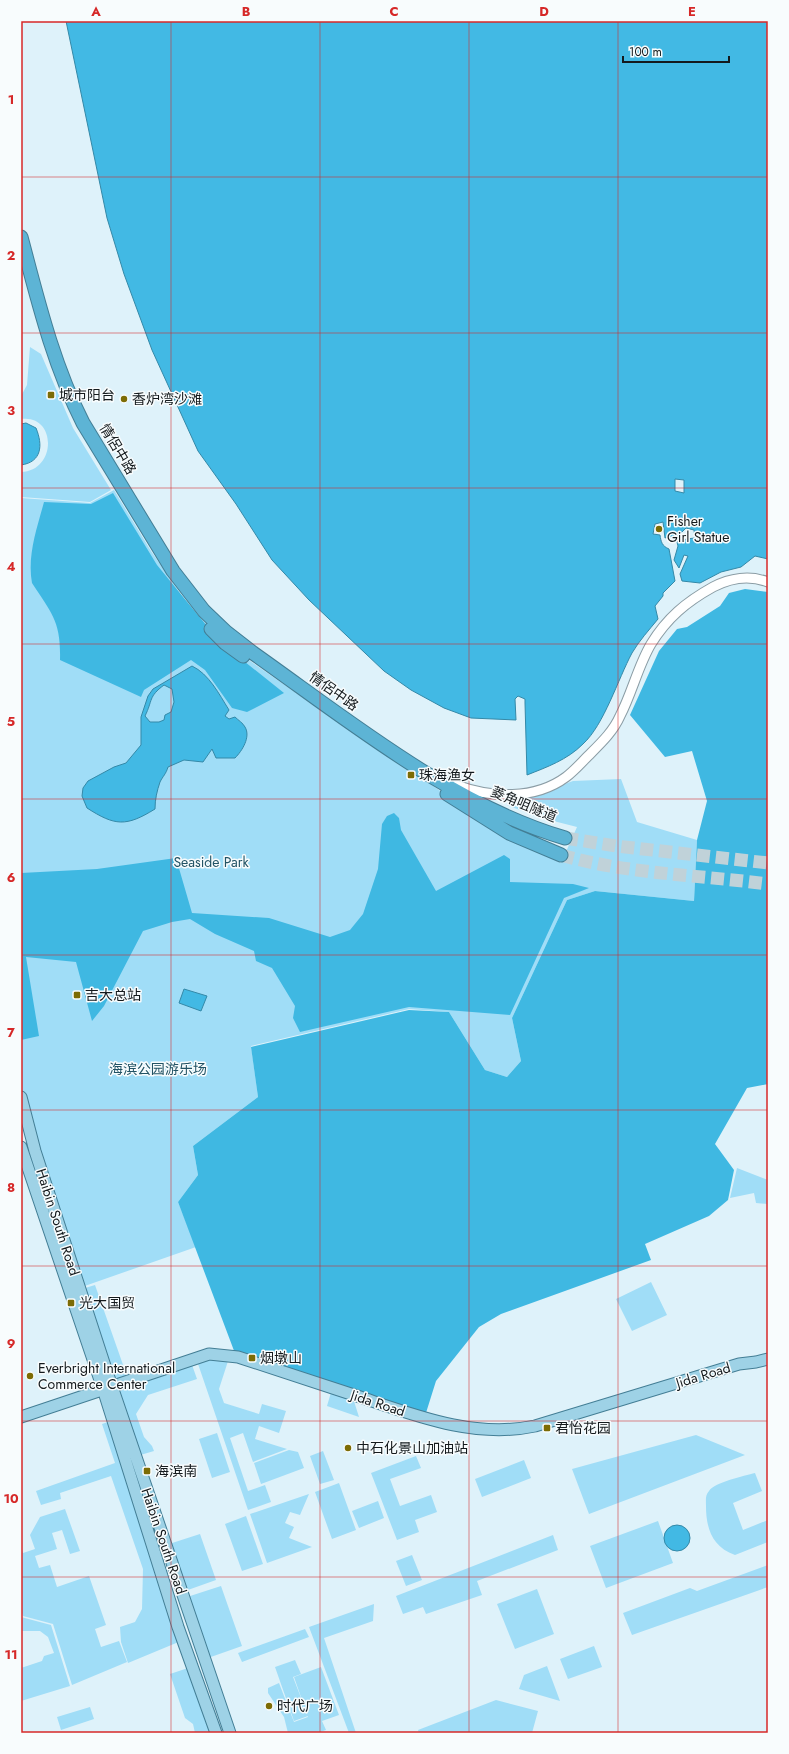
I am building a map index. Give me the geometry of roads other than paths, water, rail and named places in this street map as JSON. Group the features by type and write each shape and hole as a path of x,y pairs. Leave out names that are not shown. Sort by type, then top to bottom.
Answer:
{"highway":[{"name":"情侶中路","path":"21,237 49,341 70,399 160,551 188,592 204,611 226,632 253,653 431,780"},
{"name":"情侶中路","path":"21,272 47,363 76,427 151,551 186,602 225,643 369,743 431,780"},
{"name":"菱角咀隧道","path":"431,780 517,821 565,838"},
{"name":"菱角咀隧道","path":"431,780 509,833 561,855"}],"main road":[{"name":"Haibin South Road","path":"21,1097 35,1151 182,1638 216,1733"},
{"name":"Haibin South Road","path":"21,1147 230,1733"},
{"name":"Jida Road","path":"21,1416 209,1354 238,1357 436,1422 475,1428 504,1430 535,1426 739,1364 767,1358"}],"street":[{"name":"情侶中路","path":"431,780 467,789 511,795 526,794 544,789 566,777 611,733 620,717 651,644 673,615 686,603 726,580 743,578 768,582"}],"tunnel":[{"path":"565,838 616,846 768,863"},
{"path":"561,855 638,870 768,884"}],"place":[{"name":"城市阳台","path":"51,395"},
{"name":"香炉湾沙滩","path":"124,399"},
{"name":"Fisher Girl Statue","path":"659,529"},
{"name":"珠海渔女","path":"411,775"},
{"name":"吉大总站","path":"77,995"},
{"name":"光大国贸","path":"71,1303"},
{"name":"烟墩山","path":"252,1358"},
{"name":"Everbright International Commerce Center","path":"30,1376"},
{"name":"君怡花园","path":"547,1428"},
{"name":"中石化景山加油站","path":"348,1448"},
{"name":"海滨南","path":"147,1471"},
{"name":"时代广场","path":"269,1706"}],"park label":[{"name":"Seaside Park","path":"211,862"},
{"name":"海滨公园游乐场","path":"158,1069"}]}
